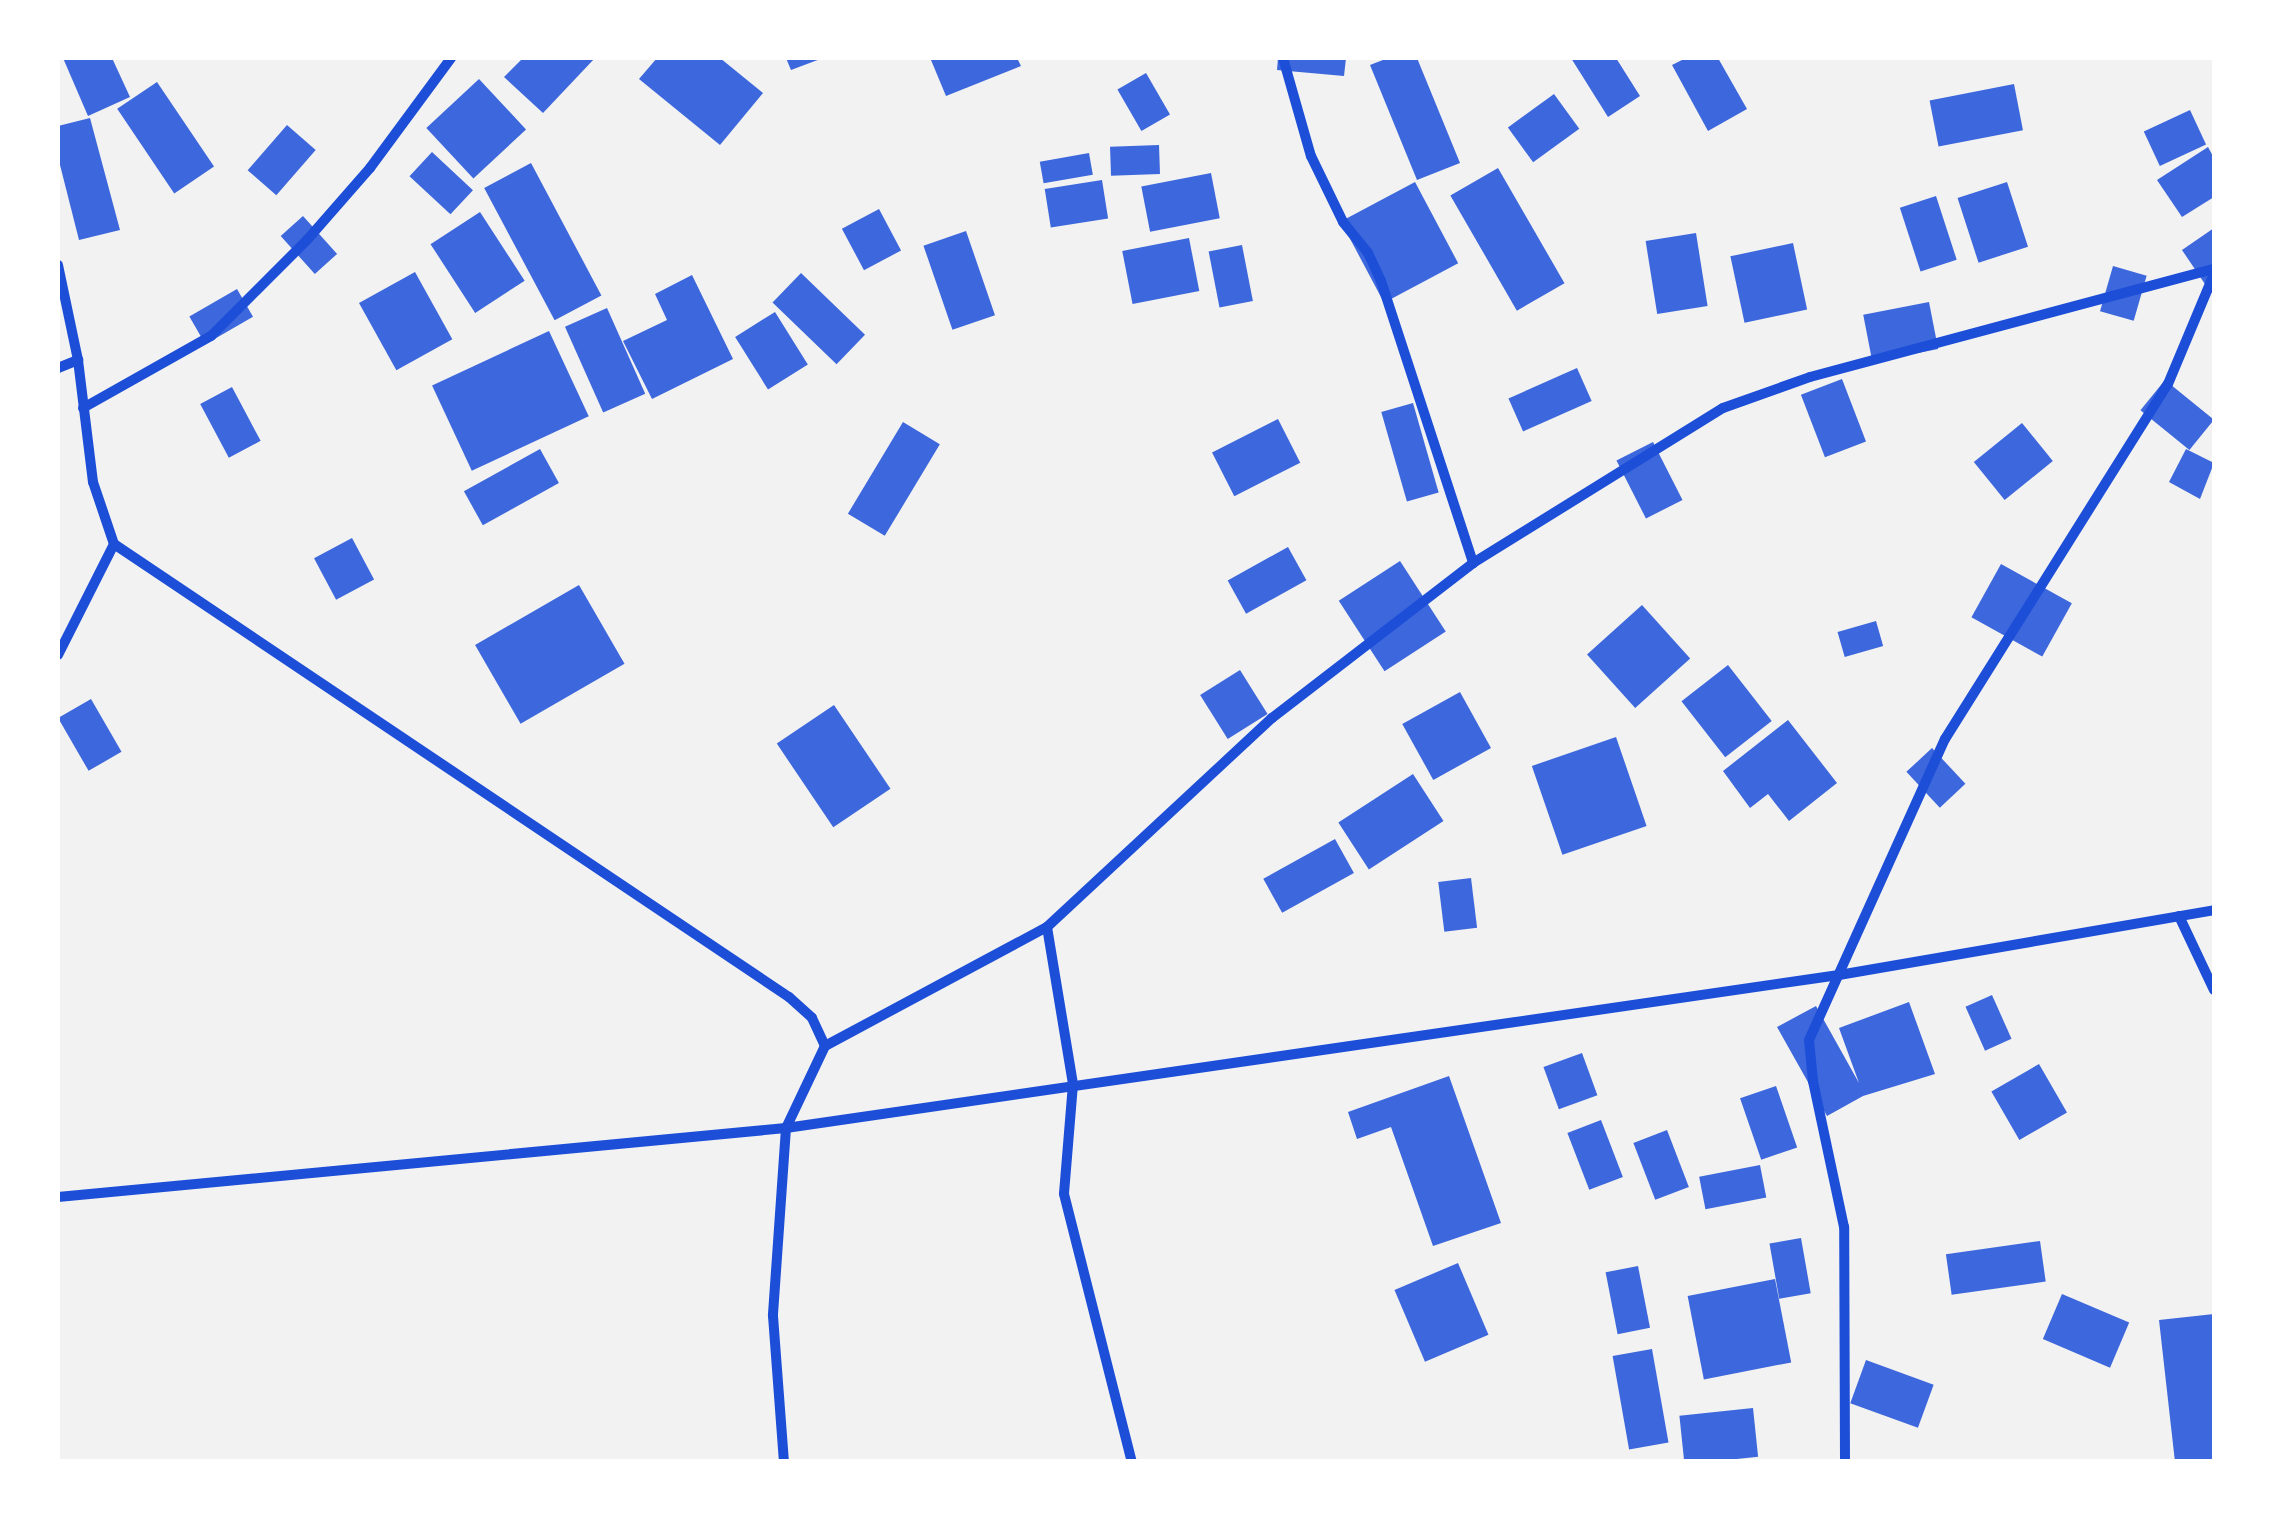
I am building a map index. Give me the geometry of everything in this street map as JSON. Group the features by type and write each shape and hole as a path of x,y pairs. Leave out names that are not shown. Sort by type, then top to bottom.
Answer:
{"street":[{"path":"83,408 211,336 307,240 358,182 451,58"},
{"path":"1283,58 1311,156 1343,222 1368,253 1382,281 1472,563"},
{"path":"58,264 78,360 93,482 114,544 788,996 812,1018 825,1046"},
{"path":"784,1462 772,1316 786,1128 825,1046 1047,926 1272,718 1472,563 1723,408 1810,377 2214,271"},
{"path":"1845,1462 1844,1226 1813,1081 1809,1040 1945,740 2168,384 2214,271"},
{"path":"58,368 78,360"},
{"path":"58,656 114,544"},
{"path":"58,1197 786,1128 1839,975 2214,910"},
{"path":"2179,916 2214,990"},
{"path":"1047,926 1073,1084 1064,1194 1132,1462"}],"building":[{"path":"63,58 112,58 130,97 88,116"},
{"path":"523,58 595,58 543,113 504,77"},
{"path":"657,58 720,58 763,93 720,145 639,79"},
{"path":"786,58 823,58 791,70"},
{"path":"1017,58 1021,66 946,96 931,60"},
{"path":"1278,58 1346,58 1344,76 1277,70"},
{"path":"1388,58 1417,58 1460,163 1417,180 1370,65"},
{"path":"1571,58 1616,58 1640,96 1608,117"},
{"path":"1686,58 1718,58 1747,109 1708,131 1672,65"},
{"path":"1146,73 1170,115 1141,131 1117,90"},
{"path":"479,79 526,129 473,179 426,128"},
{"path":"157,82 214,167 174,193 117,109"},
{"path":"2014,84 2023,130 1939,147 1930,100"},
{"path":"1554,94 1579,129 1533,162 1508,128"},
{"path":"2190,110 2206,144 2160,166 2144,132"},
{"path":"90,118 120,230 79,240 58,157 58,126"},
{"path":"287,125 316,150 276,195 248,170"},
{"path":"1159,145 1160,174 1111,176 1110,147"},
{"path":"2208,147 2214,158 2214,197 2182,217 2157,180"},
{"path":"432,152 473,190 450,214 409,176"},
{"path":"1089,153 1093,175 1044,183 1040,162"},
{"path":"531,163 601,295 555,320 484,188"},
{"path":"1498,168 1564,283 1517,311 1450,196"},
{"path":"1211,173 1220,218 1150,232 1141,187"},
{"path":"1102,180 1108,219 1051,228 1045,189"},
{"path":"1415,182 1458,263 1384,303 1341,221"},
{"path":"2007,182 2028,247 1979,263 1958,198"},
{"path":"1936,196 1957,260 1921,271 1900,208"},
{"path":"879,209 901,250 864,270 842,229"},
{"path":"480,212 525,281 475,313 431,244"},
{"path":"303,216 337,254 315,274 281,236"},
{"path":"2214,228 2214,291 2211,293 2182,250"},
{"path":"966,231 995,315 952,330 923,246"},
{"path":"1696,233 1708,306 1657,314 1646,241"},
{"path":"1189,238 1199,291 1133,304 1122,251"},
{"path":"1793,243 1807,310 1745,323 1730,256"},
{"path":"1242,245 1253,301 1220,307 1209,251"},
{"path":"2113,266 2147,276 2134,321 2100,311"},
{"path":"415,272 452,339 396,370 359,303"},
{"path":"801,273 865,335 837,364 773,302"},
{"path":"692,275 733,359 652,399 623,341 667,320 655,294"},
{"path":"237,289 253,317 205,344 189,316"},
{"path":"1929,302 1938,349 1872,362 1863,315"},
{"path":"607,308 645,394 603,413 565,327"},
{"path":"775,312 808,365 768,389 735,337"},
{"path":"549,331 589,416 472,471 432,386"},
{"path":"1577,368 1592,401 1523,431 1508,399"},
{"path":"1842,379 1866,442 1825,457 1801,395"},
{"path":"2165,380 2214,420 2189,450 2140,410"},
{"path":"232,387 261,441 229,458 200,404"},
{"path":"1413,403 1439,492 1407,501 1381,412"},
{"path":"1278,419 1300,463 1234,496 1212,453"},
{"path":"903,422 940,444 885,536 848,514"},
{"path":"2022,423 2053,461 2005,500 1974,462"},
{"path":"1653,442 1683,500 1646,519 1616,461"},
{"path":"540,449 559,483 483,525 464,491"},
{"path":"2186,449 2214,463 2200,499 2169,482"},
{"path":"352,538 374,579 336,600 314,558"},
{"path":"1288,547 1306,580 1246,614 1228,580"},
{"path":"1400,561 1446,631 1385,671 1339,601"},
{"path":"2001,564 2072,603 2042,657 1971,617"},
{"path":"579,585 624,664 521,724 475,645"},
{"path":"1642,605 1690,659 1635,708 1587,655"},
{"path":"1876,621 1883,646 1845,657 1838,632"},
{"path":"1728,665 1772,721 1725,757 1682,701"},
{"path":"1240,670 1268,714 1228,739 1200,695"},
{"path":"1460,692 1491,748 1433,780 1402,724"},
{"path":"91,699 122,752 89,771 58,718"},
{"path":"834,705 890,789 833,827 777,744"},
{"path":"1788,720 1837,783 1789,821 1768,794 1750,808 1723,771"},
{"path":"1616,737 1647,826 1562,855 1532,766"},
{"path":"1932,748 1965,784 1940,808 1906,772"},
{"path":"1413,774 1443,821 1369,869 1338,822"},
{"path":"1335,839 1354,873 1282,913 1263,879"},
{"path":"1471,878 1477,928 1444,932 1438,882"},
{"path":"1992,995 2012,1039 1985,1051 1966,1007"},
{"path":"1909,1002 1935,1074 1863,1096 1827,1116 1777,1027 1816,1006 1859,1083 1839,1028"},
{"path":"1582,1053 1597,1095 1559,1109 1543,1067"},
{"path":"2039,1064 2067,1112 2019,1140 1991,1092"},
{"path":"1449,1076 1501,1223 1433,1246 1391,1127 1357,1139 1348,1112"},
{"path":"1776,1086 1797,1147 1761,1160 1740,1098"},
{"path":"1601,1120 1623,1177 1589,1190 1567,1133"},
{"path":"1667,1130 1689,1187 1655,1200 1633,1143"},
{"path":"1760,1165 1766,1197 1705,1209 1699,1177"},
{"path":"1801,1238 1811,1293 1779,1299 1769,1244"},
{"path":"2040,1241 2046,1282 1952,1295 1946,1254"},
{"path":"1458,1263 1488,1335 1425,1362 1394,1290"},
{"path":"1638,1266 1650,1328 1618,1334 1606,1272"},
{"path":"1775,1279 1791,1362 1704,1379 1688,1296"},
{"path":"2062,1294 2129,1323 2110,1368 2043,1339"},
{"path":"2214,1314 2214,1462 2175,1462 2159,1320"},
{"path":"1652,1349 1668,1443 1629,1450 1613,1356"},
{"path":"1866,1360 1934,1385 1918,1428 1850,1403"},
{"path":"1753,1408 1758,1457 1684,1462 1679,1416"}]}
